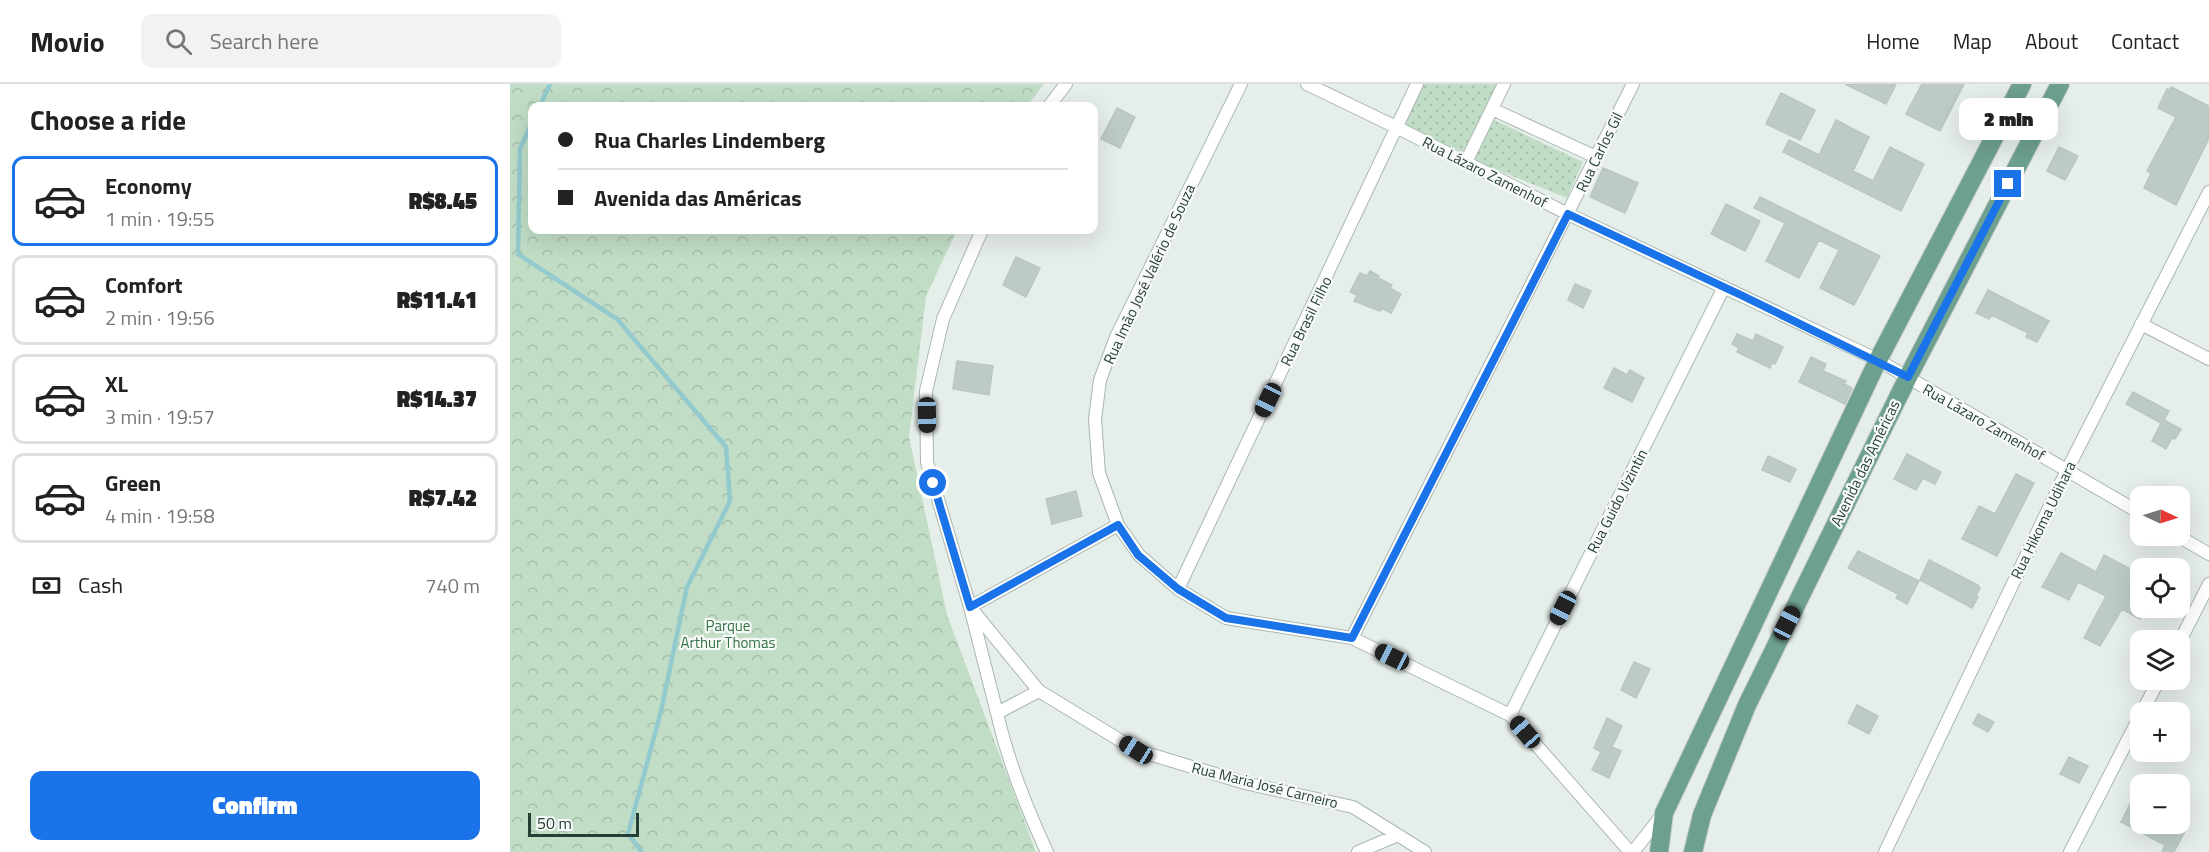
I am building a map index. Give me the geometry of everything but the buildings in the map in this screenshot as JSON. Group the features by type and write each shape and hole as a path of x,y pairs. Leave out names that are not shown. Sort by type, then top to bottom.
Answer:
{"main road":[{"path":"1659,852 1664,813 1878,360 2022,84"},
{"name":"Avenida das Américas","path":"1693,852 1702,815 1747,705 1908,377 2060,84"}],"street":[{"path":"1052,102 1066,84"},
{"name":"Rua Imão José Valério de Souza","path":"1241,84 1116,337 1100,380 1095,418 1100,473 1118,525 1138,555 1178,589 1226,618 1352,638 1510,715 1631,852"},
{"name":"Rua Lázaro Zamenhof","path":"1307,84 1568,214 1878,360 2130,507"},
{"name":"Rua Brasil Filho","path":"1178,589 1417,84"},
{"path":"1466,162 1504,84"},
{"name":"Rua Carlos Gil","path":"1352,638 1633,84"},
{"path":"1492,109 1596,157"},
{"name":"Rua Hikoma Udihara","path":"1885,852 2067,470 2209,192"},
{"path":"980,234 943,319 926,391 927,462 970,607 1005,748 1030,816 1047,852"},
{"name":"Rua Guido Vizintin","path":"1510,715 1724,287"},
{"path":"2141,324 2209,359"},
{"path":"970,607 1118,525"},
{"path":"2190,543 2209,554"},
{"path":"2185,630 2209,584"},
{"name":"Rua Maria José Carneiro","path":"970,607 1039,691 1136,750 1245,783 1353,807 1425,852"},
{"path":"997,713 1039,691"},
{"path":"2070,852 2130,735"},
{"path":"1631,852 1664,813"},
{"path":"1358,852 1398,835"}],"green space":[{"name":"Parque Arthur Thomas","path":"510,84 1044,84 1030,102 528,102 528,234 955,234 926,296 909,437 947,615 1036,852 510,852"},
{"path":"1423,84 1499,84 1465,153 1403,125"},
{"path":"1494,120 1583,162 1567,198 1472,160"}],"waterway":[{"path":"542,102 550,84"},
{"path":"528,131 520,149 518,254 617,319 726,447 730,501 687,587 661,711 628,834 642,852"}],"route":[{"path":"933,483 970,607 1118,525 1138,555 1178,589 1226,618 1352,638 1568,214 1878,360 1908,377 2008,184"}]}
